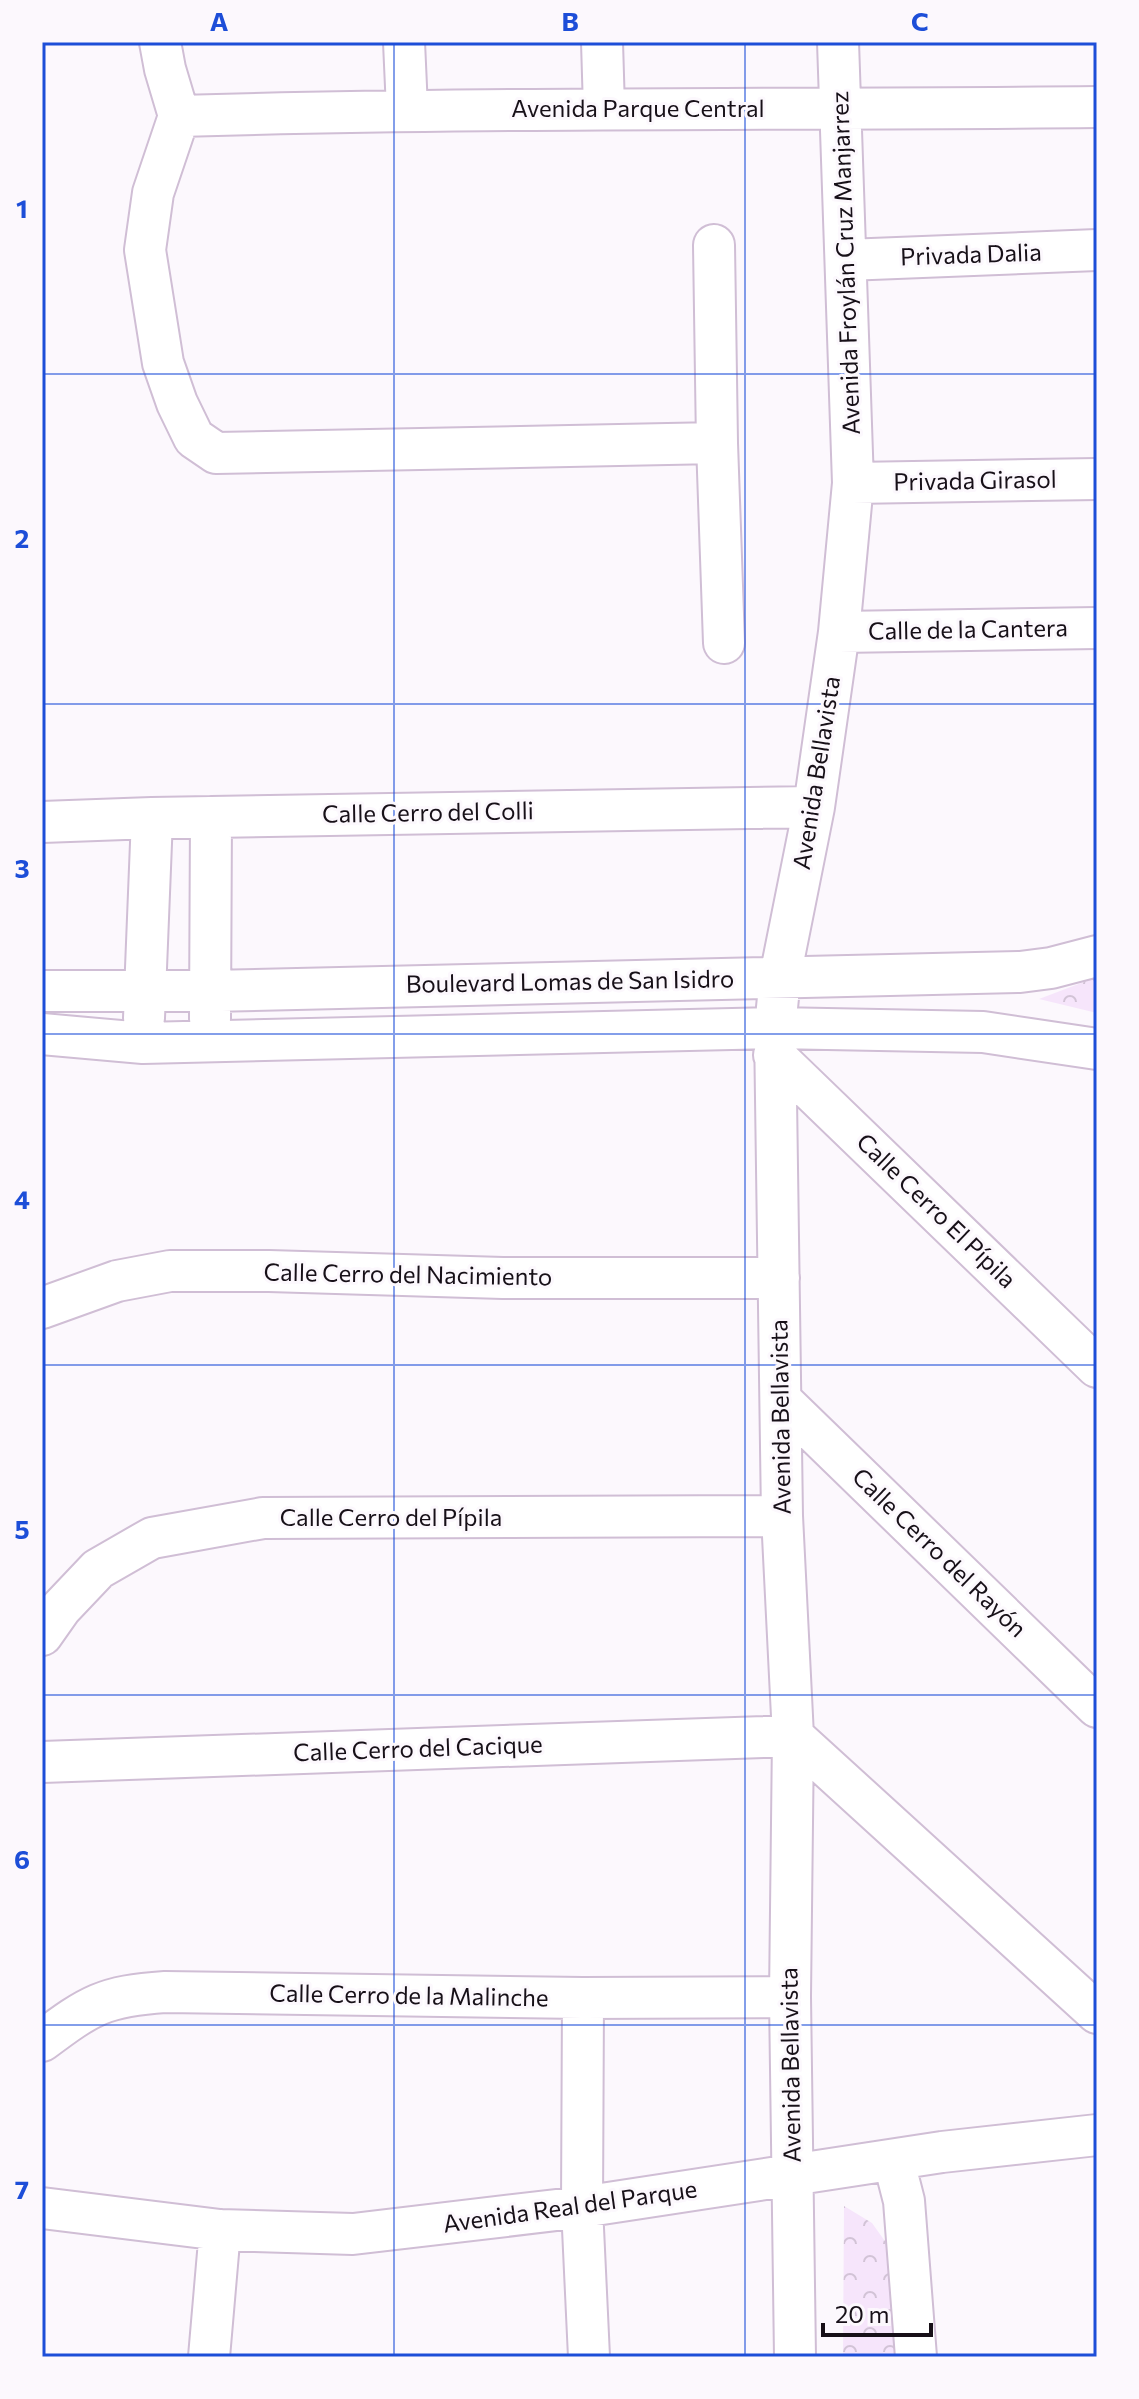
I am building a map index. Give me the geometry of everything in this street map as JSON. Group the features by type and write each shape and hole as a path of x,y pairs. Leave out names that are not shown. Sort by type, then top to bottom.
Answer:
{"street":[{"path":"160,42 179,116 153,193 145,250 163,363 194,438 216,453 717,443"},
{"path":"404,42 407,109"},
{"path":"602,42 604,109"},
{"name":"Avenida Froylán Cruz Manjarrez","path":"838,42 853,483"},
{"name":"Avenida Parque Central","path":"179,116 407,109 1097,107"},
{"path":"714,245 724,643"},
{"name":"Privada Dalia","path":"846,260 1097,250"},
{"name":"Privada Girasol","path":"853,483 1097,479"},
{"name":"Avenida Bellavista","path":"795,2357 790,1997 793,1736 782,1516 775,1041 780,977 814,807 839,632 853,483"},
{"name":"Calle de la Cantera","path":"839,632 1097,628"},
{"name":"Calle Cerro del Colli","path":"42,822 814,807"},
{"path":"209,1043 211,817"},
{"path":"143,1043 152,818"},
{"name":"Boulevard Lomas de San Isidro","path":"42,991 210,991 1020,972 1097,956"},
{"name":"Boulevard Lomas de San Isidro","path":"42,1034 143,1043 209,1043 775,1041 983,1032 1097,1049"},
{"name":"Calle Cerro El Pípila","path":"775,1041 1097,1367"},
{"name":"Calle Cerro del Nacimiento","path":"42,1308 117,1281 170,1271 503,1278 779,1278"},
{"name":"Calle Cerro del Rayón","path":"781,1400 1097,1707"},
{"name":"Calle Cerro del Pípila","path":"42,1635 61,1608 98,1569 152,1538 263,1518 782,1516"},
{"path":"793,1736 1097,2013"},
{"name":"Calle Cerro del Cacique","path":"42,1762 793,1736"},
{"name":"Calle Cerro de la Malinche","path":"42,2041 102,2001 165,1992 583,1998 790,1997"},
{"path":"583,1998 582,2207 589,2357"},
{"name":"Avenida Real del Parque","path":"42,2208 220,2230 353,2234 582,2207 793,2174 894,2162 942,2152 1097,2135"},
{"path":"894,2162 904,2201 916,2357"},
{"path":"209,2357 220,2230"}],"green space":[{"path":"1097,977 1097,1013 1039,999"},
{"path":"844,2206 872,2223 900,2256 931,2357 843,2357"}]}
